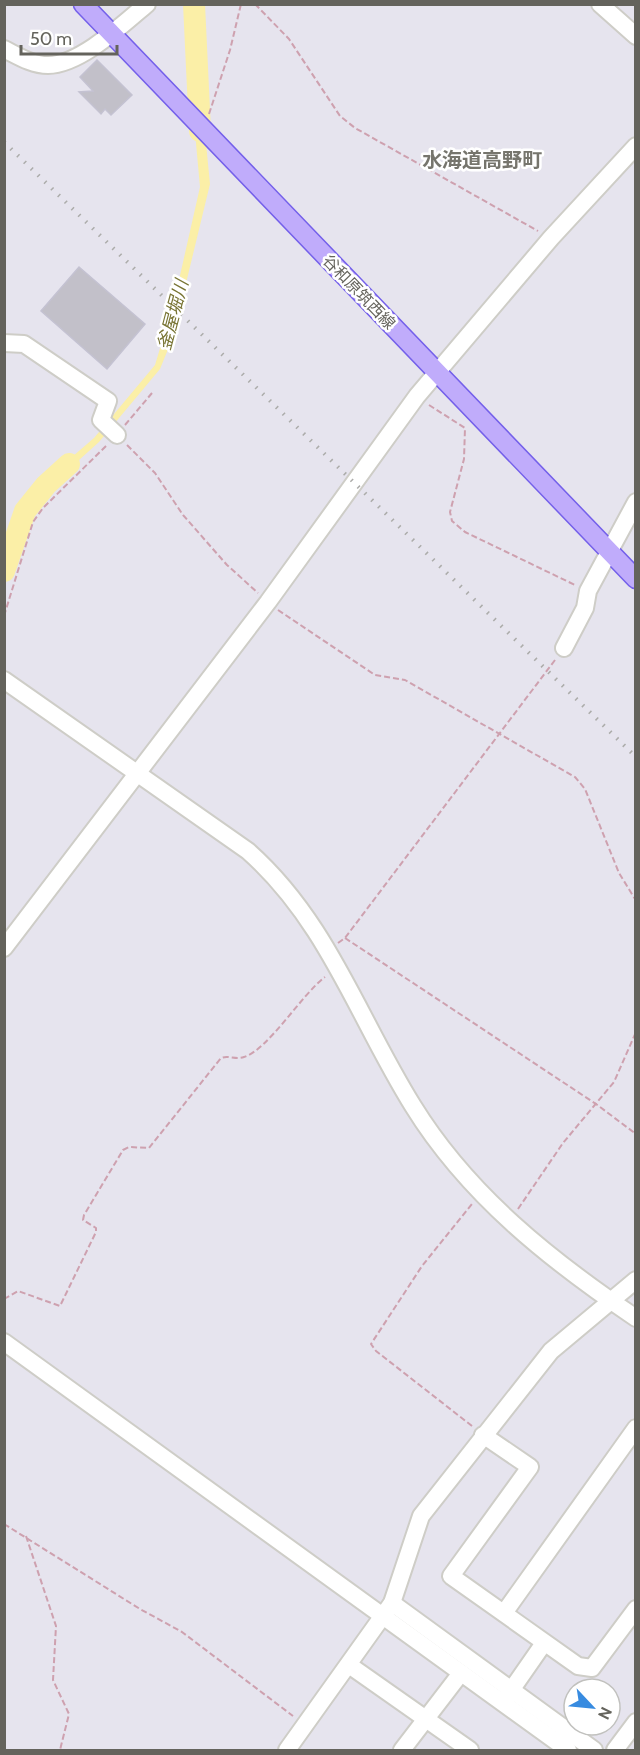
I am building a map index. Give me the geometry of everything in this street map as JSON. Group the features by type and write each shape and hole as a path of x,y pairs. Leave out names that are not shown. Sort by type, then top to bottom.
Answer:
{"main road":[{"name":"谷和原筑西線","path":"83,4 636,579"}],"street":[{"path":"4,49 31,63 50,65 76,57 147,4"},
{"path":"600,4 636,36"},
{"path":"4,948 268,602 417,396 551,238 636,146"},
{"path":"4,344 24,344 108,401 101,420 117,435"},
{"path":"564,648 585,608 588,591 636,502"},
{"path":"4,680 248,851 271,872 308,916 412,1105 432,1135 480,1193 509,1222 610,1301 636,1318"},
{"path":"287,1750 388,1609 421,1516 551,1351 636,1280"},
{"path":"4,1342 388,1609 507,1696 594,1750"},
{"path":"504,1613 636,1428"},
{"path":"483,1435 530,1467 451,1576 578,1666 592,1668 636,1609"},
{"path":"388,1609 461,1673 507,1696 568,1750"},
{"path":"507,1696 544,1643"},
{"path":"349,1665 470,1750"},
{"path":"402,1750 461,1673"},
{"path":"615,1750 636,1722"}],"path":[{"path":"198,123 230,50 241,4"},
{"path":"255,4 289,39 340,116 355,128 551,238"},
{"path":"4,616 33,522 44,508 117,435 152,393"},
{"path":"417,396 465,428 464,459 450,512 452,521 465,532 588,591"},
{"path":"117,435 155,473 183,515 227,565 268,602 375,675 405,680 575,777 585,789 619,873 635,899 636,938"},
{"path":"564,648 500,736 345,938 596,1104 636,1134"},
{"path":"4,1299 18,1291 60,1306 96,1232 96,1228 83,1220 84,1215 123,1150 129,1147 148,1148 221,1058 245,1057 251,1053 265,1042 318,983 338,968"},
{"path":"509,1222 563,1143 614,1082 636,1032"},
{"path":"480,1193 422,1266 371,1344 376,1351 483,1435"},
{"path":"4,1524 182,1632 305,1725"},
{"path":"26,1536 56,1626 52,1680 69,1714 60,1750"}],"water":[{"path":"192,100 202,103 210,184 173,337 160,369 99,442 48,488 43,482 94,438 155,365 174,302 200,187"}],"building":[{"path":"97,60 132,95 111,115 105,109 101,114 79,92 93,91 80,77"},
{"path":"79,267 145,324 107,369 41,311"}],"waterway":[{"name":"釜屋堀川","path":"194,4 200,131"},
{"name":"釜屋堀川","path":"4,571 25,511 46,485 69,464"}],"railway":[{"path":"4,142 636,757"}],"district":[{"name":"水海道高野町","path":"482,160"}]}
